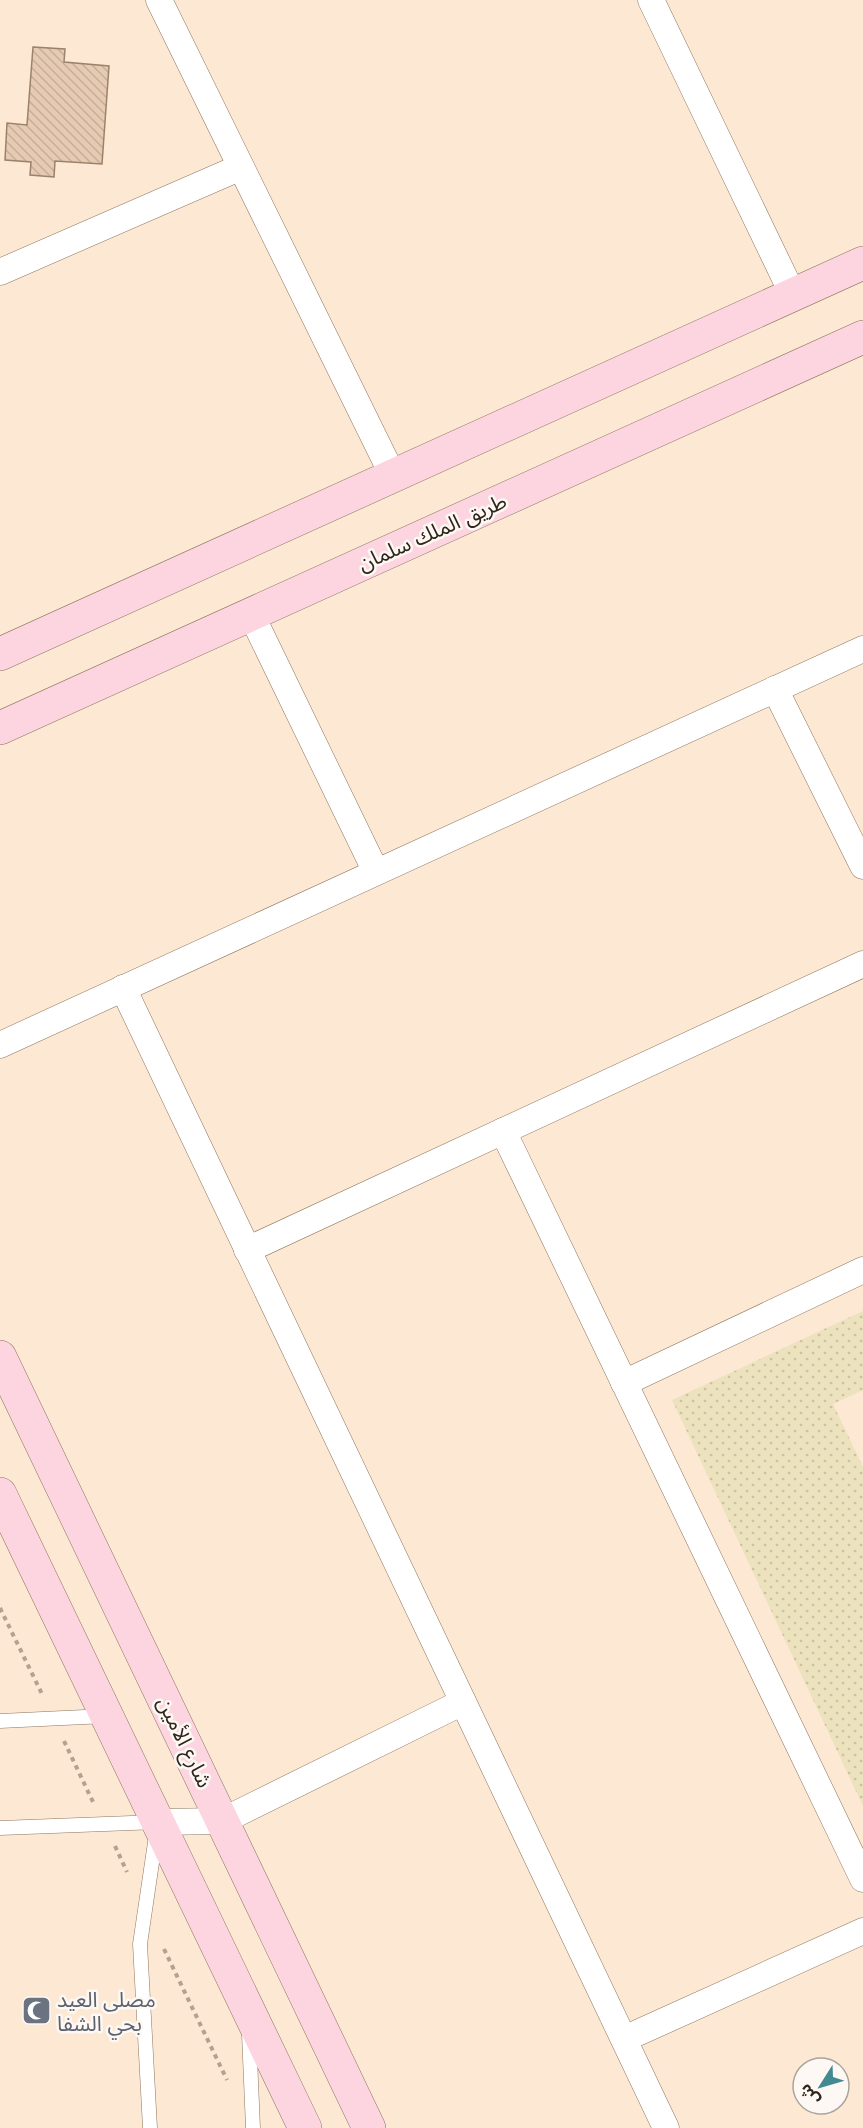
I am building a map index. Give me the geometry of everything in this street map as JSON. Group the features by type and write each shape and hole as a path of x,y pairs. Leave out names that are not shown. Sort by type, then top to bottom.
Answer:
{"main road":[{"path":"0,654 863,263"},
{"name":"طريق الملك سلمان","path":"0,728 863,337"},
{"name":"شارع الأمين","path":"0,1357 369,2128"},
{"path":"0,1494 305,2128"}],"street":[{"path":"159,0 393,476"},
{"path":"651,0 793,295"},
{"path":"0,272 241,167"},
{"path":"251,614 376,872"},
{"path":"0,1045 863,648"},
{"path":"775,689 863,866"},
{"path":"247,1250 863,964"},
{"path":"123,988 666,2128"},
{"path":"503,1131 863,1879"},
{"path":"624,1383 863,1270"},
{"path":"158,1822 222,1821 463,1702"},
{"path":"624,2039 863,1931"}],"lane":[{"path":"0,1721 106,1716"},
{"path":"0,1828 158,1822 140,1944 150,2128"},
{"path":"248,2009 253,2128"}],"path":[{"path":"0,1608 231,2086"}],"sand":[{"path":"863,1311 863,1390 833,1404 863,1467 863,1806 672,1400"}],"building":[{"path":"33,47 65,49 64,62 109,66 102,164 55,161 54,177 30,175 31,162 5,160 7,123 27,125"}],"place":[{"name":"مصلى العيد بحي الشفا","path":"36,2011"}]}
